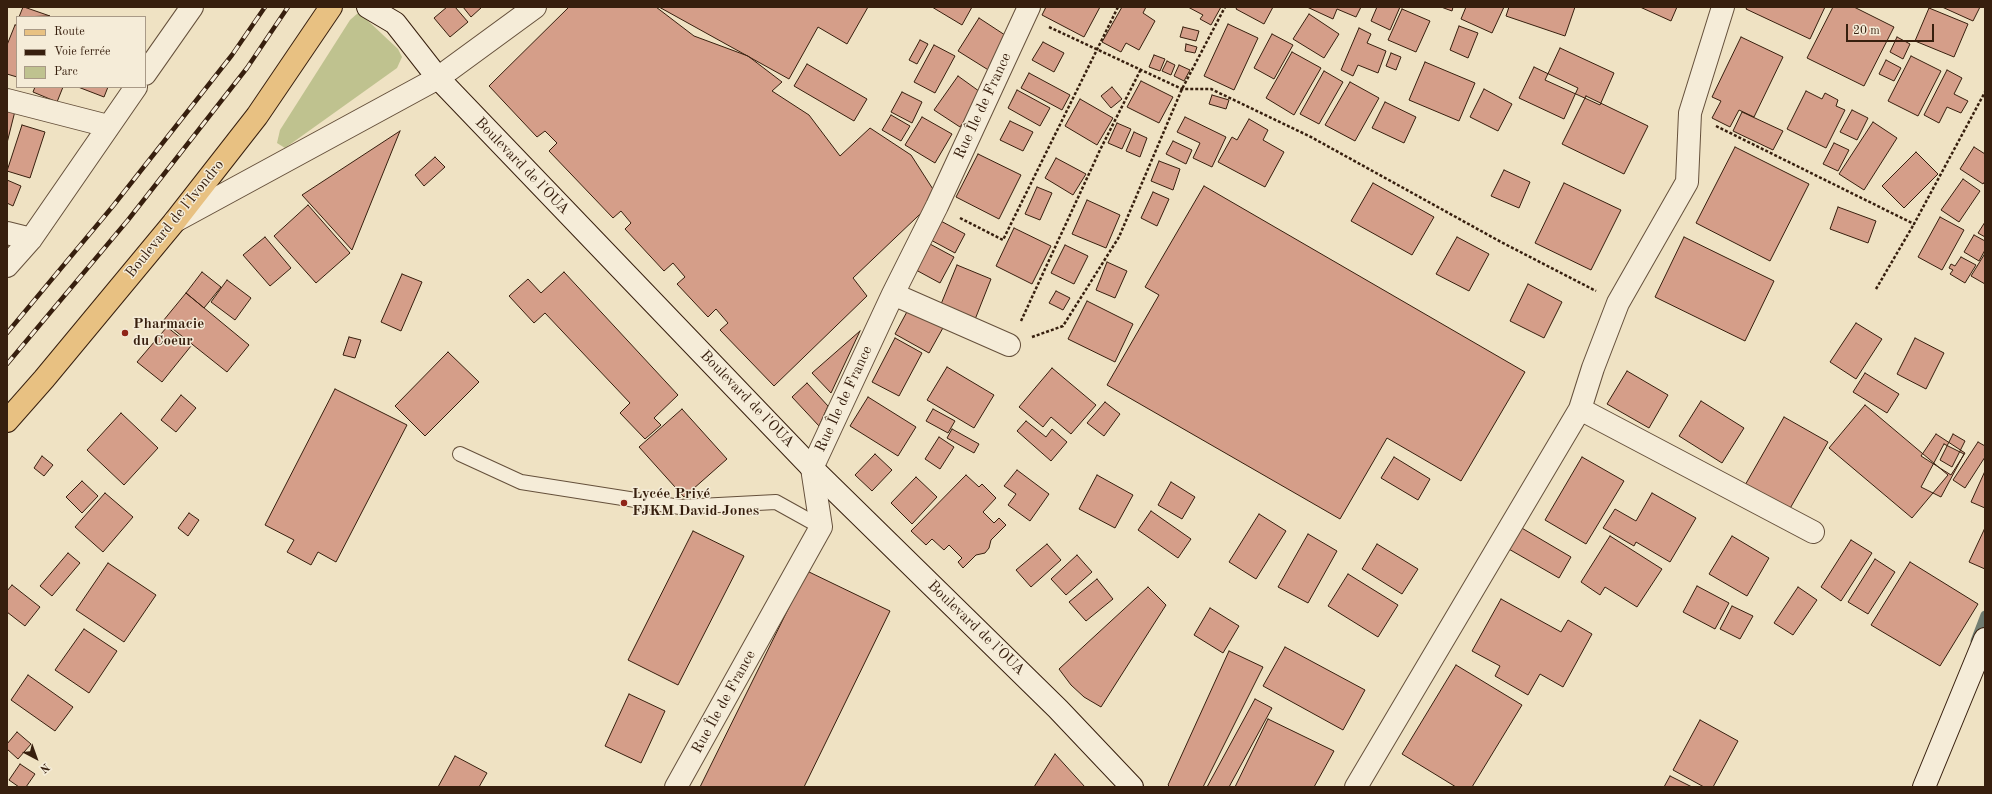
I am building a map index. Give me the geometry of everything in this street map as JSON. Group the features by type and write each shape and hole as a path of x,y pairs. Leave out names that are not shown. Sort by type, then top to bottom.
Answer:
{"main road":[{"name":"Boulevard de l'Ivondro","path":"7,421 44,379 175,221 257,116 331,7"}],"street":[{"path":"146,73 192,7"},
{"name":"Boulevard de l'OUA","path":"368,7 395,23 438,78 812,468 1058,708 1132,787"},
{"path":"175,221 438,78 535,7"},
{"path":"1356,787 1580,409 1593,368 1618,302 1687,182 1690,113 1723,7"},
{"name":"Rue Île de France","path":"676,787 820,527 812,468 893,294 937,206 1027,12"},
{"path":"7,266 31,239 135,88"},
{"path":"7,100 108,126"},
{"path":"7,233 31,239"},
{"path":"893,294 1009,345"},
{"path":"1580,409 1814,532"},
{"path":"1924,787 1985,639"}],"lane":[{"path":"460,454 521,482 680,506 776,502 820,527"}],"path":[{"path":"937,206 1003,240 1118,7"},
{"path":"1009,345 1063,326 1119,237 1182,89 1225,7"},
{"path":"1027,12 1097,50 1182,89 1211,89 1312,137 1501,242 1618,302"},
{"path":"1009,345 1100,150 1141,69"},
{"path":"1876,289 1914,224 1985,92"},
{"path":"1690,113 1914,224"}],"green space":[{"path":"358,13 398,49 402,57 397,68 285,148 277,143 280,130 350,20"}],"building":[{"path":"24,7 50,16 19,16"},
{"path":"447,7 455,7 468,22 450,37 434,18"},
{"path":"463,7 482,7 471,17"},
{"path":"569,7 656,7 694,36 748,56 782,82 772,91 809,115 840,156 870,128 911,155 938,197 853,278 867,296 774,386 720,330 728,323 716,309 708,317 677,284 685,277 673,263 664,271 625,229 631,223 621,211 613,218 549,151 557,143 545,131 537,137 489,86"},
{"path":"659,7 868,7 847,44 818,27 789,79"},
{"path":"932,7 972,7 962,25"},
{"path":"1046,7 1100,7 1084,37 1042,15"},
{"path":"1122,7 1146,7 1143,13 1155,21 1139,50 1126,43 1121,52 1102,42"},
{"path":"1188,7 1221,7 1211,25 1200,19 1203,15"},
{"path":"1237,7 1273,7 1264,24 1236,9"},
{"path":"1307,7 1361,7 1356,17 1337,9 1333,19"},
{"path":"1377,7 1400,7 1390,30 1371,21"},
{"path":"1441,7 1453,7 1452,11"},
{"path":"1466,7 1504,7 1492,33 1461,19"},
{"path":"1509,7 1575,7 1565,36 1506,16"},
{"path":"1640,7 1677,7 1671,21"},
{"path":"1747,7 1825,7 1810,39 1746,9"},
{"path":"1833,7 1854,7 1894,27 1864,86 1807,58"},
{"path":"1942,7 1980,7 1973,21"},
{"path":"1929,8 1968,24 1954,57 1915,41"},
{"path":"1402,9 1430,21 1416,52 1388,40"},
{"path":"1309,14 1339,34 1324,58 1293,39"},
{"path":"979,18 1011,39 990,71 958,51"},
{"path":"1228,24 1258,38 1234,90 1204,76"},
{"path":"16,25 16,77 7,74 7,45"},
{"path":"1459,26 1478,33 1468,58 1450,50"},
{"path":"1183,27 1199,31 1196,41 1180,37"},
{"path":"1359,28 1371,34 1367,43 1386,51 1378,73 1358,65 1353,76 1341,70"},
{"path":"1272,34 1293,45 1274,79 1254,68"},
{"path":"1741,37 1783,57 1754,117 1739,110 1730,127 1712,118 1721,101 1712,97"},
{"path":"1897,37 1910,44 1903,59 1890,52"},
{"path":"920,40 928,44 917,64 909,60"},
{"path":"1043,42 1064,53 1054,72 1032,60"},
{"path":"1186,44 1197,47 1195,53 1185,51"},
{"path":"934,45 955,56 935,93 914,82"},
{"path":"1560,48 1614,73 1600,105 1545,80"},
{"path":"1292,52 1321,68 1294,115 1266,98"},
{"path":"1391,53 1401,57 1396,70 1386,66"},
{"path":"1154,55 1165,59 1160,71 1149,67"},
{"path":"1911,56 1941,71 1918,116 1888,101"},
{"path":"1886,60 1901,68 1894,81 1879,74"},
{"path":"1167,61 1175,65 1171,75 1162,71"},
{"path":"1425,62 1475,83 1459,121 1409,100"},
{"path":"807,64 867,99 854,121 794,86"},
{"path":"1179,65 1190,70 1184,81 1174,76"},
{"path":"1534,67 1578,88 1564,119 1519,98"},
{"path":"1947,70 1962,78 1954,94 1968,101 1961,113 1947,107 1939,123 1924,115"},
{"path":"1324,71 1343,82 1319,124 1300,114"},
{"path":"1029,73 1070,95 1062,110 1021,88"},
{"path":"958,76 983,94 960,127 934,110"},
{"path":"1141,81 1173,97 1159,123 1127,107"},
{"path":"1350,82 1379,98 1355,141 1325,125"},
{"path":"1112,87 1122,99 1111,108 1101,96"},
{"path":"35,88 63,88 57,102 33,92"},
{"path":"81,88 108,88 104,97"},
{"path":"1484,89 1512,104 1498,131 1470,117"},
{"path":"1017,90 1050,108 1040,126 1008,108"},
{"path":"1806,91 1822,99 1825,93 1838,100 1836,106 1845,110 1826,148 1787,129"},
{"path":"902,92 922,102 912,123 891,112"},
{"path":"1212,95 1229,100 1226,109 1209,104"},
{"path":"1586,96 1648,126 1624,174 1562,144"},
{"path":"1080,99 1113,118 1097,145 1065,126"},
{"path":"1385,102 1416,117 1404,143 1372,128"},
{"path":"7,109 15,111 7,143"},
{"path":"1852,110 1868,118 1857,140 1840,132"},
{"path":"1742,112 1783,131 1773,150 1733,131"},
{"path":"891,115 910,126 901,141 882,130"},
{"path":"922,117 952,134 935,163 905,145"},
{"path":"1185,117 1226,137 1212,167 1193,158 1200,143 1177,132"},
{"path":"1249,119 1268,130 1263,140 1284,152 1265,187 1218,162 1232,137 1237,140"},
{"path":"1010,121 1033,132 1023,151 1000,140"},
{"path":"1873,122 1897,138 1864,190 1839,174"},
{"path":"1117,123 1131,129 1122,149 1108,143"},
{"path":"22,125 45,132 30,178 7,171"},
{"path":"400,131 352,250 302,195"},
{"path":"1134,132 1147,138 1140,157 1126,151"},
{"path":"1173,141 1192,150 1186,164 1166,154"},
{"path":"1834,143 1849,150 1838,171 1823,164"},
{"path":"1735,147 1809,184 1770,261 1696,223"},
{"path":"1974,147 1985,154 1985,181 1983,184 1960,169"},
{"path":"1916,152 1938,174 1904,208 1882,186"},
{"path":"978,154 1021,175 999,219 956,197"},
{"path":"435,157 445,167 424,186 415,175"},
{"path":"1056,158 1086,174 1073,195 1045,178"},
{"path":"1159,161 1180,169 1173,190 1151,181"},
{"path":"1504,170 1530,182 1519,208 1491,196"},
{"path":"1963,179 1980,191 1959,222 1941,210"},
{"path":"7,180 21,186 13,206 7,203"},
{"path":"1373,183 1434,217 1412,255 1351,221"},
{"path":"1564,183 1621,210 1591,270 1535,243"},
{"path":"1204,186 1525,372 1461,481 1387,438 1340,519 1107,385 1159,295 1145,287"},
{"path":"1037,187 1052,193 1040,220 1025,214"},
{"path":"1153,192 1169,199 1157,226 1141,218"},
{"path":"1087,200 1120,215 1106,248 1072,234"},
{"path":"308,205 350,253 316,283 274,236"},
{"path":"1838,207 1876,221 1868,243 1830,229"},
{"path":"1940,217 1964,230 1942,270 1918,257"},
{"path":"939,220 965,234 955,253 929,239"},
{"path":"1985,222 1985,237 1978,233"},
{"path":"1014,228 1051,246 1032,284 996,266"},
{"path":"1974,235 1985,241 1985,250 1979,261 1964,252"},
{"path":"265,237 291,268 270,286 243,255"},
{"path":"1457,237 1489,254 1469,291 1436,274"},
{"path":"1684,237 1774,281 1745,341 1655,297"},
{"path":"930,244 954,257 940,283 916,270"},
{"path":"1065,245 1088,256 1074,284 1051,273"},
{"path":"1984,255 1985,256 1985,284 1971,276"},
{"path":"1961,257 1976,265 1965,283 1950,274 1953,270 1949,268 1951,264 1955,266"},
{"path":"1107,262 1127,271 1115,298 1096,290"},
{"path":"957,265 991,279 974,322 939,309"},
{"path":"202,272 221,287 204,308 186,293"},
{"path":"564,272 678,395 654,418 661,425 645,439 620,413 630,403 545,313 534,323 509,296 528,279 541,293"},
{"path":"402,274 422,282 401,331 381,322"},
{"path":"227,280 251,298 235,320 211,302"},
{"path":"1528,284 1562,302 1544,338 1510,321"},
{"path":"1056,291 1070,298 1063,310 1049,303"},
{"path":"186,293 249,345 227,372 163,321"},
{"path":"1087,301 1133,324 1115,362 1068,339"},
{"path":"909,308 944,326 929,353 895,334"},
{"path":"1856,323 1882,339 1856,379 1830,362"},
{"path":"167,327 191,346 162,382 137,362"},
{"path":"860,331 831,393 812,373"},
{"path":"349,337 361,340 355,358 343,355"},
{"path":"895,338 922,353 899,396 872,382"},
{"path":"1915,338 1944,353 1926,389 1897,374"},
{"path":"448,352 479,382 425,436 395,406"},
{"path":"947,367 994,395 974,428 927,400"},
{"path":"1052,368 1096,405 1071,434 1051,417 1043,427 1019,407"},
{"path":"1627,371 1668,395 1649,428 1607,404"},
{"path":"1865,373 1899,394 1887,413 1853,392"},
{"path":"807,383 828,406 819,426 792,397"},
{"path":"335,389 407,425 336,562 318,552 311,565 287,552 294,540 265,525"},
{"path":"181,395 196,408 176,432 161,420"},
{"path":"868,397 916,427 898,456 850,426"},
{"path":"1701,401 1744,428 1722,463 1679,436"},
{"path":"1105,402 1120,414 1104,436 1087,423"},
{"path":"1865,405 1948,475 1912,518 1829,448"},
{"path":"682,409 727,459 684,497 639,447"},
{"path":"933,409 955,421 948,433 926,421"},
{"path":"121,413 158,448 124,485 87,450"},
{"path":"1784,417 1828,442 1788,512 1744,487"},
{"path":"1026,421 1046,437 1052,429 1067,442 1051,461 1017,431"},
{"path":"952,429 979,444 974,453 947,438"},
{"path":"1936,434 1965,453 1951,475 1921,456"},
{"path":"1953,434 1965,441 1952,467 1940,460"},
{"path":"939,437 954,447 940,469 925,459"},
{"path":"1978,442 1985,446 1985,457 1965,488 1953,480"},
{"path":"1944,444 1964,454 1941,497 1921,487"},
{"path":"875,454 892,470 872,491 855,475"},
{"path":"42,456 53,465 44,476 34,468"},
{"path":"1394,457 1430,479 1418,500 1381,478"},
{"path":"1582,457 1624,481 1586,544 1545,520"},
{"path":"1017,470 1049,494 1030,521 1008,505 1016,494 1004,486"},
{"path":"1985,471 1985,508 1971,502"},
{"path":"966,475 979,487 982,484 996,498 983,512 994,523 999,518 1006,525 991,540 989,548 985,553 976,555 963,568 958,562 962,558 949,545 944,550 932,539 926,545 911,531"},
{"path":"1097,475 1133,495 1115,528 1079,509"},
{"path":"916,477 937,497 912,524 891,503"},
{"path":"82,481 98,496 82,513 66,497"},
{"path":"1171,482 1195,497 1182,519 1158,505"},
{"path":"105,493 133,517 103,552 75,527"},
{"path":"1652,493 1696,518 1670,562 1636,542 1634,546 1603,528 1615,509 1636,521"},
{"path":"1151,511 1191,539 1178,558 1138,530"},
{"path":"189,513 199,520 188,536 178,528"},
{"path":"1259,514 1286,531 1256,579 1229,562"},
{"path":"1520,527 1571,557 1559,578 1507,548"},
{"path":"1984,530 1985,531 1985,569 1969,562"},
{"path":"693,531 744,556 678,685 628,660"},
{"path":"1308,534 1337,551 1308,603 1278,587"},
{"path":"1610,536 1662,569 1637,607 1605,587 1600,595 1581,582"},
{"path":"1732,536 1769,558 1747,596 1709,574"},
{"path":"1851,540 1872,553 1841,601 1821,587"},
{"path":"1047,544 1061,560 1031,587 1016,570"},
{"path":"1377,544 1418,569 1402,594 1362,569"},
{"path":"68,553 80,563 52,596 40,586"},
{"path":"1077,555 1092,572 1066,595 1051,579"},
{"path":"1875,559 1895,572 1868,614 1848,602"},
{"path":"1910,562 1978,604 1940,666 1871,625"},
{"path":"108,563 156,595 124,642 76,610"},
{"path":"807,571 890,611 804,787 700,787"},
{"path":"1348,574 1398,605 1378,637 1328,606"},
{"path":"1097,579 1113,599 1086,621 1069,602"},
{"path":"12,585 40,607 25,626 7,612 7,591"},
{"path":"1697,586 1729,603 1715,629 1683,612"},
{"path":"1148,587 1166,605 1101,707 1084,697 1071,685 1059,669"},
{"path":"1798,587 1817,600 1793,635 1774,623"},
{"path":"1501,599 1561,632 1568,620 1592,634 1563,687 1540,674 1528,695 1495,676 1500,666 1472,651"},
{"path":"1732,606 1753,616 1740,639 1720,629"},
{"path":"1210,608 1239,626 1223,653 1194,635"},
{"path":"84,629 117,651 89,693 55,670"},
{"path":"1285,647 1365,690 1343,730 1263,686"},
{"path":"1229,651 1263,667 1203,787 1170,787 1168,785"},
{"path":"1456,665 1522,705 1472,787 1456,787 1402,754"},
{"path":"28,675 73,707 55,731 11,700"},
{"path":"629,694 665,711 641,763 605,746"},
{"path":"1255,699 1272,708 1229,787 1207,787"},
{"path":"1268,719 1334,751 1314,787 1235,787"},
{"path":"1700,720 1738,741 1713,787 1704,787 1673,770"},
{"path":"17,732 31,744 18,759 7,749 7,744"},
{"path":"1055,754 1085,787 1034,787"},
{"path":"455,756 487,773 479,787 438,787"},
{"path":"20,764 35,774 26,787 19,787 9,780"},
{"path":"1670,776 1692,787 1664,787"}],"waterway":[{"path":"1975,641 1985,615"}],"railway":[{"path":"7,333 113,206 232,55 265,7"},
{"path":"7,364 128,220 247,68 288,7"}],"place":[{"name":"Pharmacie du Coeur","path":"125,333"},
{"name":"Lycée Privé FJKM David Jones","path":"624,503"}]}
